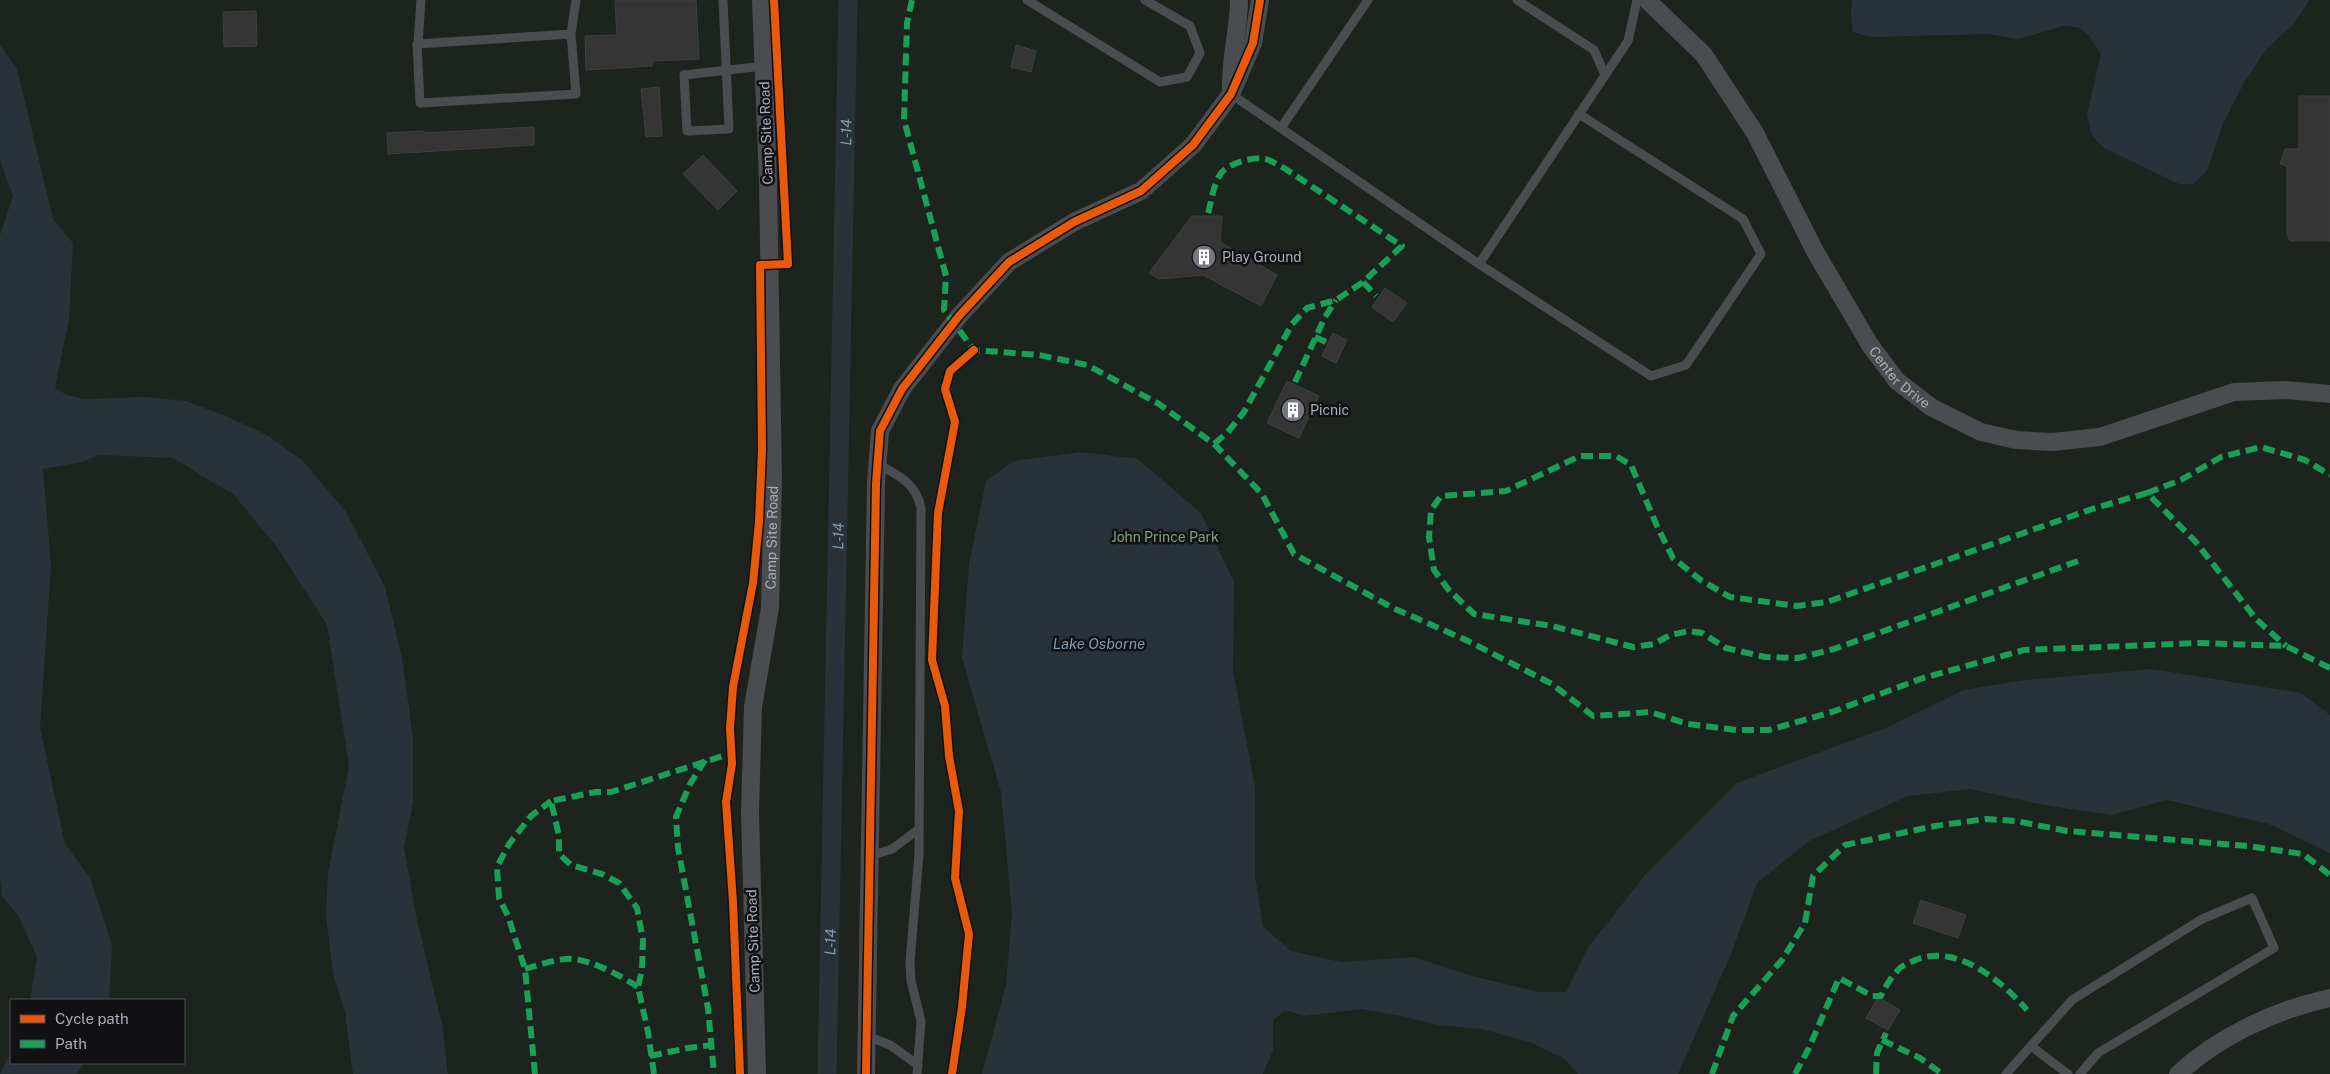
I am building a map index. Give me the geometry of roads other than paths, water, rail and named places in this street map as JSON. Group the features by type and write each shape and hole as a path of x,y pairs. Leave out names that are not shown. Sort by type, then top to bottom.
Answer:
{"street":[{"name":"Camp Site Road","path":"757,1074 750,812 753,707 770,608 773,481 768,181 761,0"},
{"path":"1231,94 1230,67 1239,12 1239,0"},
{"path":"866,1074 877,464 880,431 902,389 959,316 1009,262 1074,222 1142,190 1193,146 1231,94 1253,43 1260,0"},
{"name":"Center Drive","path":"1647,0 1704,55 1755,133 1816,253 1870,345 1897,381 1931,407 1981,432 2016,440 2052,442 2100,436 2234,392 2286,390 2330,394"},
{"path":"2178,1074 2241,1028 2310,1002 2330,998"}],"lane":[{"path":"421,0 418,44 420,103 576,94 571,34 576,0"},
{"path":"723,0 726,70 729,129 687,131 684,75 726,70 764,66"},
{"path":"1027,0 1160,82 1187,77 1200,52 1190,26 1145,0"},
{"path":"1281,128 1368,0"},
{"path":"1518,0 1594,50 1605,75"},
{"path":"1479,264 1628,41 1637,0"},
{"path":"418,44 571,34"},
{"path":"1231,94 1479,264 1651,376 1686,365 1761,254 1743,219 1579,114"},
{"path":"877,464 908,482 918,496 921,508 919,829 910,962 911,980 921,1021 917,1069"},
{"path":"870,856 892,849 919,829"},
{"path":"2006,1074 2072,1000 2202,919 2252,898 2274,948 2098,1053 2080,1074"},
{"path":"867,1036 890,1045 917,1069"},
{"path":"2031,1046 2068,1074"}],"water":[{"path":"1852,0 2310,0 2292,26 2267,48 2245,81 2222,126 2207,171 2193,184 2179,184 2102,147 2091,133 2087,114 2101,54 2088,34 2077,27 2063,26 2019,39 1988,34 1870,37 1853,32"},
{"path":"0,45 17,69 53,219 73,243 69,319 55,388 67,395 84,399 144,397 186,401 228,417 267,435 302,460 346,512 385,587 402,658 413,738 413,803 404,847 415,911 442,1025 448,1074 353,1074 345,1012 333,973 326,914 328,873 349,766 327,625 277,547 234,495 173,458 99,455 82,462 43,469 51,565 40,728 65,844 90,878 112,945 109,999 30,999 37,957 19,917 2,896 0,879 0,235 13,196 0,160"},
{"name":"Lake Osborne","path":"1080,452 1138,459 1201,513 1234,582 1233,671 1255,787 1255,875 1263,927 1291,951 1341,962 1413,957 1472,976 1538,992 1566,992 1588,948 1645,875 1737,783 1888,727 1964,690 2026,680 2152,669 2301,693 2330,715 2330,853 2269,824 2167,800 2111,815 2044,805 1970,789 1908,796 1809,841 1757,883 1731,954 1678,1074 1578,1074 1563,1058 1532,1043 1482,1029 1438,1025 1361,1009 1304,1016 1286,1010 1273,1020 1273,1050 1263,1074 982,1074 1006,985 1012,913 1001,792 962,658 969,564 986,481 1014,461"},
{"path":"10,1055 10,1064 83,1064 77,1074 0,1074"}],"waterway":[{"name":"L-14","path":"827,1074 848,0"}],"place":[{"name":"Play Ground","path":"1204,257"},
{"name":"Picnic","path":"1293,410"}],"park label":[{"name":"John Prince Park","path":"1165,537"}]}
